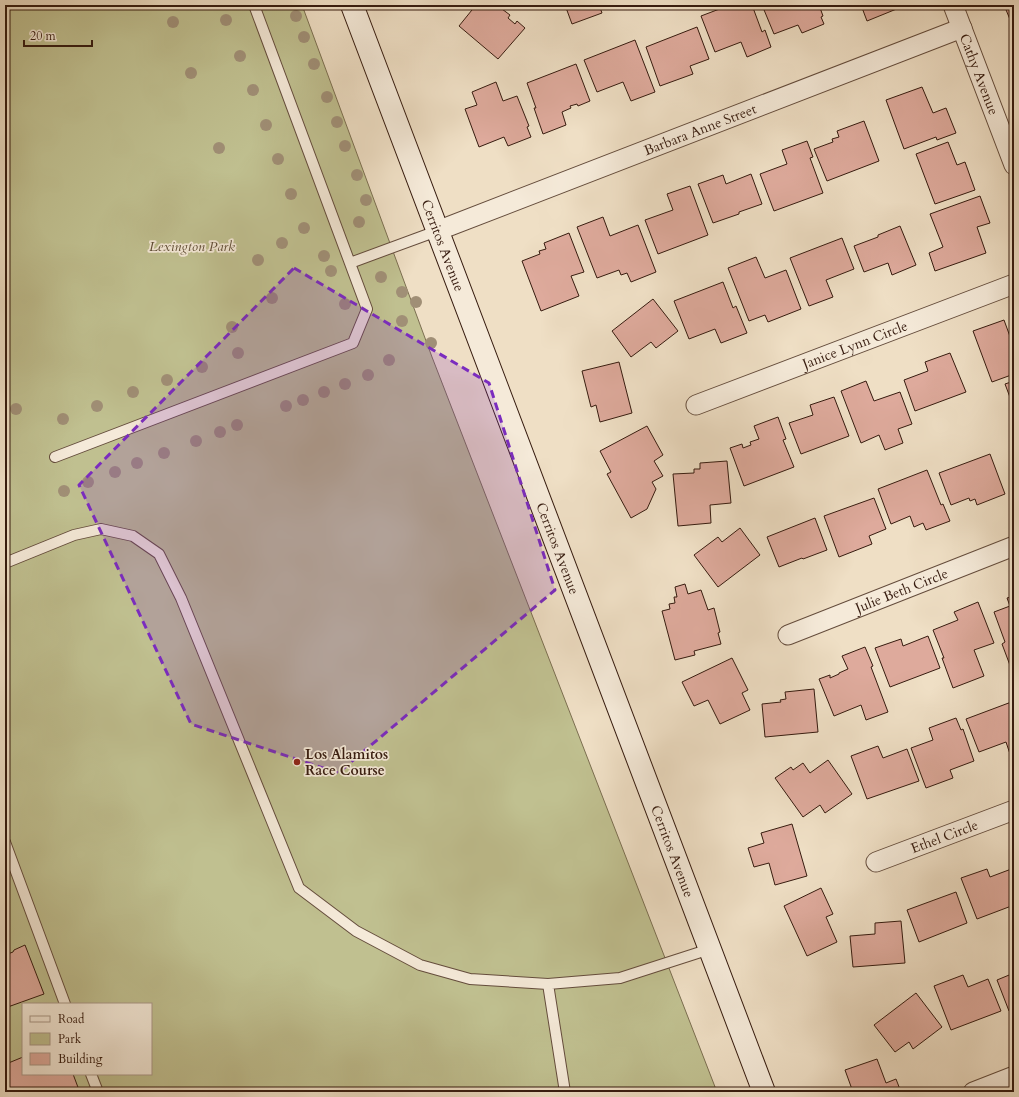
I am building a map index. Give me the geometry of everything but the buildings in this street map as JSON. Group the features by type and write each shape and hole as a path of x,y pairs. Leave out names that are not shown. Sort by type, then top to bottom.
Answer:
{"main road":[{"name":"Cerritos Avenue","path":"352,5 764,1092"}],"street":[{"name":"Cathy Avenue","path":"953,5 1014,165"},
{"name":"Barbara Anne Street","path":"437,230 962,28"},
{"name":"Janice Lynn Circle","path":"696,405 1014,284"},
{"name":"Julie Beth Circle","path":"788,635 1014,546"},
{"name":"Ethel Circle","path":"876,862 1014,810"},
{"path":"973,1092 1014,1076"}],"lane":[{"path":"55,457 353,343 367,309 254,5"},
{"path":"350,263 437,230"},
{"path":"5,562 74,535 101,529 133,536 159,554 181,598 299,888 356,931 420,965 470,979 548,984 620,978 710,949"},
{"path":"5,842 65,1003"},
{"path":"548,984 565,1092"},
{"path":"91,1075 98,1092"}],"highlighted area":[{"path":"294,268 489,383 555,590 338,773 191,724 79,485"}],"green space":[{"name":"Los Alamitos Race Course","path":"5,5 302,5 432,357 717,1092 5,1092"}],"place":[{"name":"Los Alamitos Race Course","path":"297,762"}],"park label":[{"name":"Lexington Park","path":"192,246"}]}
